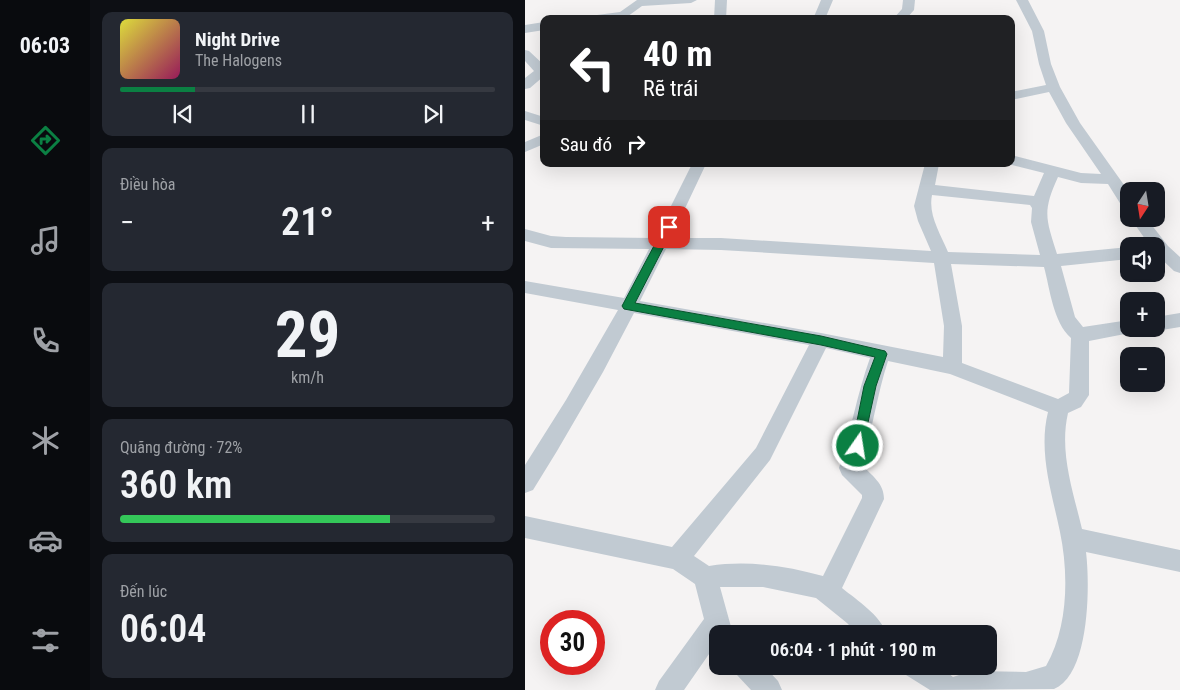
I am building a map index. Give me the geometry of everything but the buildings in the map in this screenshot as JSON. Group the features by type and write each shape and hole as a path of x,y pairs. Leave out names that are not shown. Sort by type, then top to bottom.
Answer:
{"street":[{"path":"624,15 639,3 691,0"},
{"path":"720,15 721,0"},
{"path":"821,15 827,0"},
{"path":"903,15 908,10 909,0"},
{"path":"1022,0 1038,31 1045,64 1053,87 1073,123 1120,190"},
{"path":"525,29 540,27"},
{"path":"525,54 540,71"},
{"path":"525,85 540,73"},
{"path":"1015,95 1053,87"},
{"path":"525,115 540,121"},
{"path":"525,148 540,140"},
{"path":"1015,161 1081,178 1113,180"},
{"path":"525,483 563,424 628,306 698,167"},
{"path":"931,167 922,206 942,258 953,326 952,367"},
{"path":"1053,171 1040,200 1040,228 1063,303 1064,315 1071,328 1080,334 1120,328"},
{"path":"925,190 1031,200 1039,207"},
{"path":"525,235 566,243 721,244 942,258 1051,261 1120,254"},
{"path":"1165,255 1180,267"},
{"path":"525,287 821,340 881,354 952,367 1059,408 1074,401 1079,395 1080,334"},
{"path":"1165,322 1180,320"},
{"path":"677,559 763,454 821,340"},
{"path":"828,591 873,499 873,491 850,468 861,433 870,386 881,354"},
{"path":"958,690 960,687 971,684 1025,685 1054,676 1065,656 1074,613 1076,578 1073,538 1057,469 1055,428 1059,408"},
{"path":"525,527 677,559 699,572 705,578 718,625"},
{"path":"1073,538 1180,561"},
{"path":"705,578 725,574 763,575 822,587 856,614 866,625"},
{"path":"668,690 709,640"},
{"path":"755,675 769,690"},
{"path":"929,675 939,681 947,690"}],"route":[{"path":"669,227 628,306 821,340 881,354 870,386 858,446"}]}
